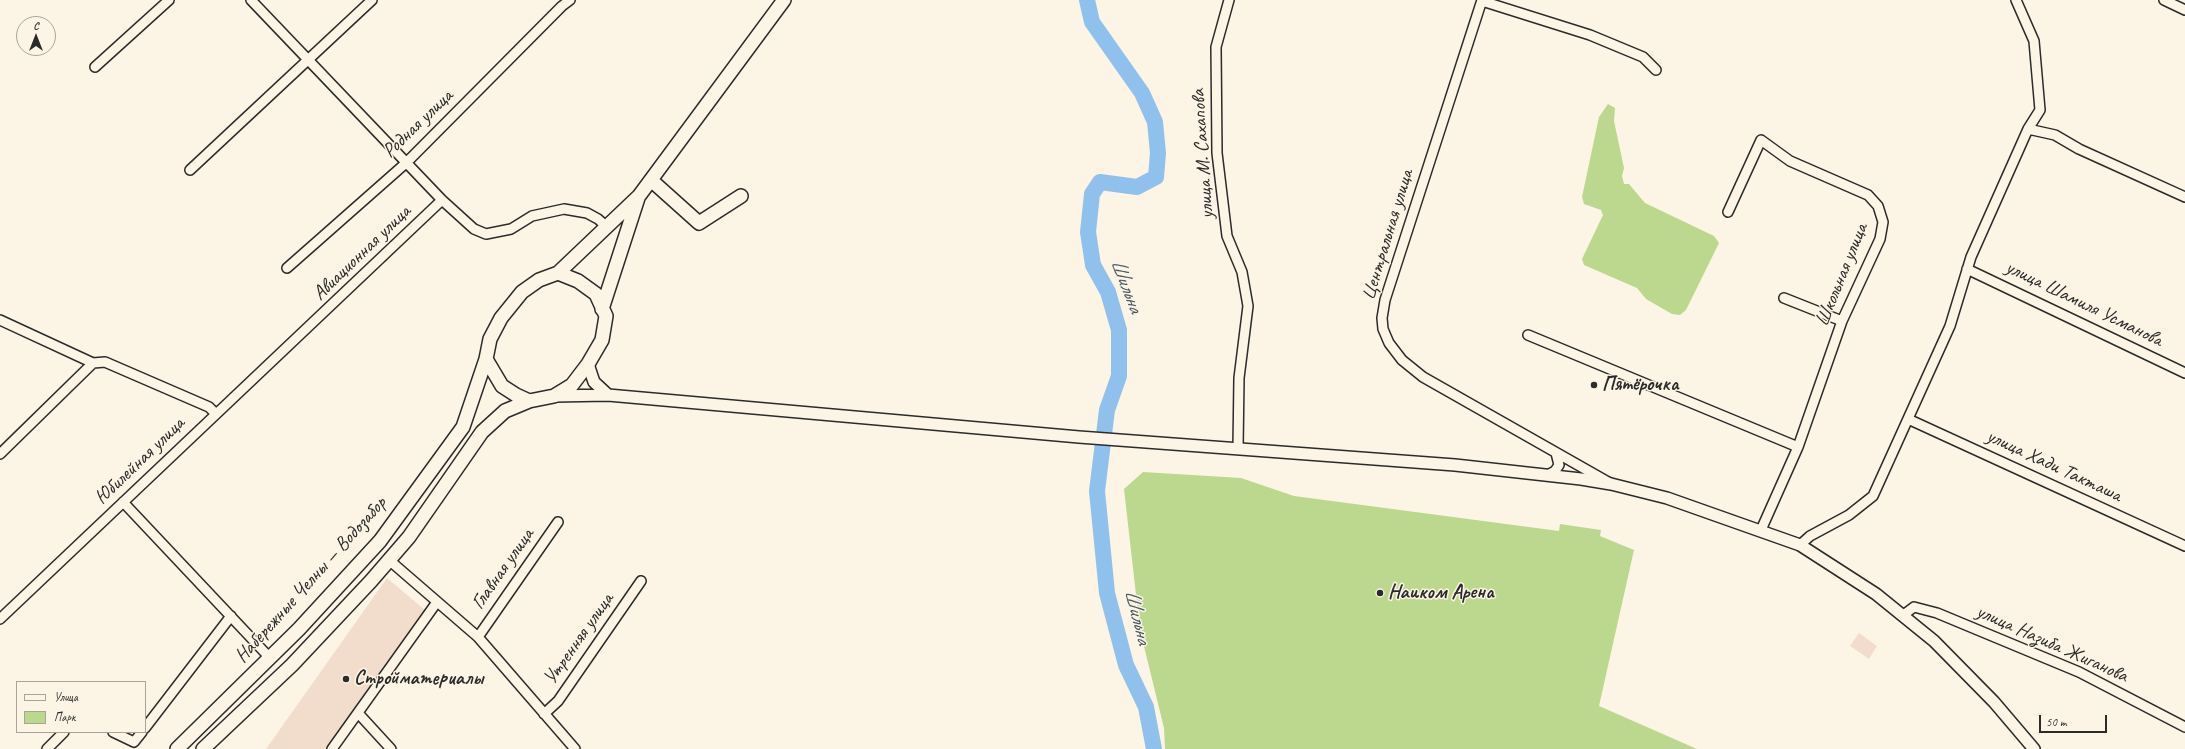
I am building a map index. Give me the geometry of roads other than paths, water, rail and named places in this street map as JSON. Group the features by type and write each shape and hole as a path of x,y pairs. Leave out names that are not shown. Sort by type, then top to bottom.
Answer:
{"main road":[{"name":"Набережные Челны — Водозабор","path":"177,749 270,658 380,541 463,427 486,360 490,339 501,318 522,292 539,280 558,273 639,196 784,0"},
{"path":"651,180 700,223 741,196"},
{"name":"Набережные Челны — Водозабор","path":"602,309 639,196"},
{"name":"Набережные Челны — Водозабор","path":"203,749 292,665 409,538 482,432 505,411 529,401 554,396 572,385 588,364 602,340 606,316 596,294 578,281 558,273"},
{"path":"486,360 502,386 529,401"}],"street":[{"path":"95,67 169,0"},
{"path":"250,0 310,60 442,200 474,229 486,234 512,229 532,216 564,209 587,213 598,219 607,227"},
{"path":"190,170 310,60 372,0"},
{"name":"Родная улица","path":"287,268 406,162 562,6 570,0"},
{"name":"улица М. Сахапова","path":"1229,0 1216,47 1217,153 1227,236 1242,272 1248,306 1239,378 1238,448"},
{"path":"1800,545 1810,536 1849,515 1873,496 1950,326 1967,269 2028,130 2040,110 2034,41 2016,0"},
{"path":"2164,0 2185,10"},
{"path":"1482,1 1590,35 1643,57 1656,70"},
{"name":"Центральная улица","path":"1482,1 1385,300 1382,318 1383,329 1389,343 1402,360 1423,376 1611,484"},
{"path":"2028,130 2055,135 2079,149 2185,197"},
{"name":"Школьная улица","path":"1728,212 1761,140 1790,161 1868,195 1878,206 1883,222 1880,239 1842,321 1798,447 1761,530"},
{"name":"Авиационная улица","path":"306,331 442,200"},
{"name":"улица Шамиля Усманова","path":"1967,269 2185,373"},
{"path":"1784,298 1842,321"},
{"path":"0,320 93,363 105,362 209,407 216,414"},
{"name":"Юбилейная улица","path":"0,619 216,414 306,331"},
{"path":"1528,335 1798,447"},
{"path":"0,454 93,363"},
{"path":"588,364 594,382 608,395"},
{"path":"554,396 608,395 1079,437 1456,465 1548,475 1611,484 1667,498 1800,545 1876,594 1934,641 1994,702 2034,749"},
{"name":"улица Хади Такташа","path":"1908,419 2185,546"},
{"path":"1548,475 1555,471 1558,465 1556,453"},
{"path":"123,502 270,658"},
{"name":"Главная улица","path":"478,637 558,522"},
{"path":"389,560 478,637 574,749"},
{"name":"Утренняя улица","path":"544,714 558,701 641,581"},
{"name":"Главная улица","path":"332,749 437,602"},
{"name":"улица Назиба Жиганова","path":"1902,616 1914,607 1937,613 2079,672 2185,727"},
{"path":"146,727 230,616"},
{"path":"358,713 391,749"},
{"path":"47,749 63,733"},
{"path":"115,733 134,742 141,733"}],"waterway":[{"name":"Шильна","path":"1087,0 1092,22 1142,93 1155,122 1158,153 1156,177 1137,187 1100,182 1092,194 1088,232 1093,265 1108,292 1119,330 1119,376 1107,410 1097,491 1107,593 1126,665 1146,707 1154,749"}],"place":[{"name":"Пятёрочка","path":"1594,385"},
{"name":"Наиком Арена","path":"1380,593"},
{"name":"Стройматериалы","path":"346,679"}]}
